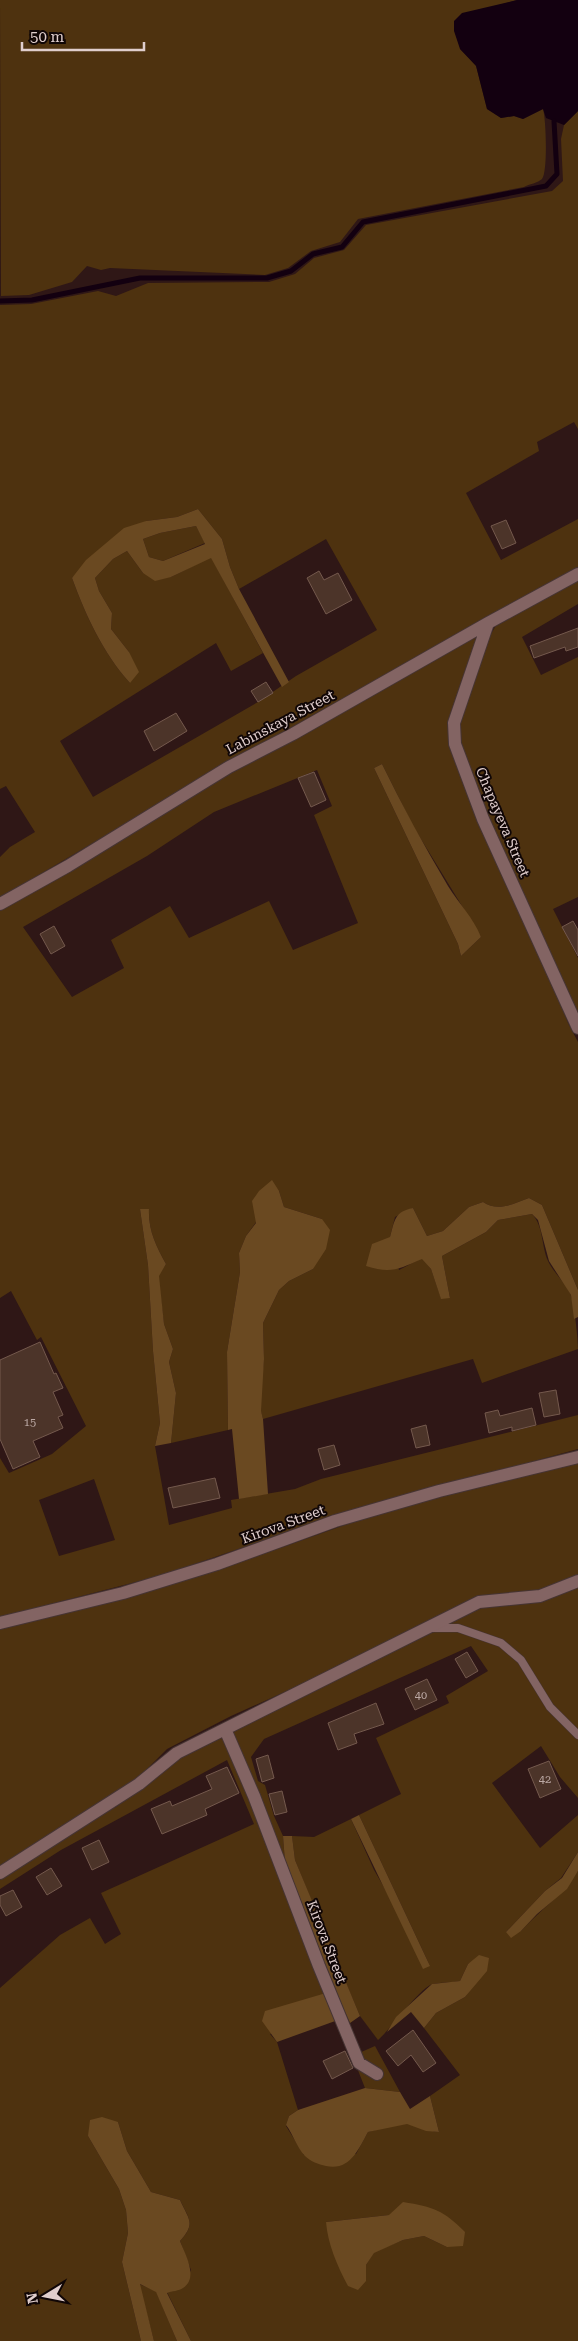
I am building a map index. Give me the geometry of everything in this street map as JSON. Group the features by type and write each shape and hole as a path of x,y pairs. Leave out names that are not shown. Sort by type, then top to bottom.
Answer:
{"street":[{"name":"Labinskaya Street","path":"0,904 68,866 229,767 294,734 578,574"},
{"name":"Chapayeva Street","path":"488,623 454,723 455,744 483,818 578,1028"},
{"name":"Kirova Street","path":"0,1623 122,1593 217,1564 335,1521 420,1496 578,1457"},
{"path":"0,1873 139,1784 177,1753 479,1602 540,1596 578,1581"},
{"name":"Kirova Street","path":"225,1729 254,1796 319,1966 360,2063 378,2074"}],"lane":[{"path":"425,1628 458,1628 501,1643 521,1660 550,1706 578,1735"}],"shaded area":[{"path":"0,0 517,0 503,4 460,49 476,65 487,109 501,118 514,116 523,119 543,109 546,145 544,174 542,179 524,187 358,219 340,242 311,251 288,268 265,275 110,268 101,270 87,266 72,282 29,295 1,296"},
{"path":"517,0 578,0 578,111 564,125 546,118 543,109 523,119 514,116 501,118 487,109 476,66 460,49 454,31 454,21 462,13"},
{"path":"578,111 578,429 574,422 537,442 539,451 466,493 501,560 578,519 578,567 226,764 0,898 0,857 10,847 35,832 6,786 0,789 0,305 31,304 98,291 116,296 148,283 269,282 295,274 314,258 344,250 366,225 552,191 563,181 561,139 564,125","holes":["198,509 222,539 239,589 326,539 377,630 296,676 258,702 93,797 60,741 216,643 231,671 263,653 211,557 171,577 143,573 127,551 113,559 95,578 99,591 112,613 111,629 129,652 130,683 103,647 72,578 146,521 177,517"]},
{"path":"198,509 222,539 239,589 289,682 282,687 211,558 171,577 155,581 143,573 127,551 113,559 95,578 99,591 112,613 111,629 129,652 139,672 130,683 103,647 89,620 72,578 86,560 124,528 146,521 177,517","holes":["196,526 205,544 163,561 149,557 143,539 160,533"]},
{"path":"196,526 205,543 163,561 149,557 143,539 160,533"},
{"path":"578,578 578,604 522,637 541,675 578,657 578,897 553,909 578,958 578,1017 481,805 458,743 457,722 484,646 498,622"},
{"path":"481,632 450,724 568,1023 578,1042 578,1290 542,1205 529,1198 500,1207 483,1202 469,1207 443,1231 427,1236 413,1208 395,1217 390,1237 399,1270 422,1258 431,1269 441,1298 450,1298 442,1256 486,1232 498,1220 532,1214 539,1225 548,1261 568,1289 571,1297 576,1320 578,1349 482,1383 473,1359 263,1419 261,1412 261,1389 264,1359 263,1323 279,1290 289,1281 313,1269 322,1219 284,1207 279,1191 246,1236 239,1253 240,1272 227,1352 228,1430 171,1443 176,1393 169,1362 173,1349 164,1324 158,1276 166,1264 153,1238 149,1209 140,1209 148,1265 153,1351 160,1423 155,1446 169,1525 232,1508 231,1500 295,1489 321,1479 578,1415 578,1449 344,1513 159,1576 0,1617 0,1458 9,1473 52,1454 86,1426 41,1337 37,1340 11,1291 0,1298 0,908 233,769","holes":["382,764 413,826 481,937 461,956 458,944 374,768","317,770 332,806 314,815 358,923 293,950 269,901 189,938 170,906 111,940 124,968 72,997 23,927 147,856 214,812","94,1479 115,1540 59,1556 39,1500"]},
{"path":"382,764 430,856 474,923 481,937 461,956 458,944 374,768"},
{"path":"272,1180 279,1191 284,1207 322,1219 330,1230 326,1249 313,1269 289,1281 279,1290 263,1323 264,1359 261,1411 268,1494 239,1499 232,1429 228,1430 227,1352 240,1272 239,1253 246,1236 256,1223 252,1201 259,1191"},
{"path":"529,1198 542,1205 578,1290 578,1317 574,1319 571,1295 549,1261 538,1220 532,1214 498,1220 486,1232 442,1256 450,1298 441,1299 431,1269 422,1259 389,1270 366,1266 372,1244 390,1237 394,1221 402,1212 413,1208 427,1236 443,1231 469,1207 483,1202 500,1207"},
{"path":"140,1209 149,1209 153,1238 166,1264 159,1276 164,1324 173,1349 169,1362 176,1393 171,1443 155,1446 160,1423 153,1351 148,1265"},
{"path":"578,1461 578,1578 537,1594 478,1599 347,1664 231,1716 167,1749 133,1783 13,1857 0,1868 0,1629 71,1612 215,1571 373,1515"},
{"path":"578,1587 578,1798 560,1777 541,1746 492,1783 540,1848 578,1815 578,1852 561,1878 545,1891 506,1932 521,1931 558,1895 578,1871 578,2341 191,2341 167,2292 182,2288 191,2270 180,2241 188,2230 188,2217 180,2200 151,2192 127,2151 118,2122 88,2136 119,2189 126,2210 128,2233 122,2262 141,2341 0,2341 0,1988 60,1935 90,1918 105,1944 121,1934 101,1893 254,1824 227,1760 61,1850 0,1889 0,1878 70,1831 116,1807 182,1756 481,1606","holes":["471,1646 488,1671 446,1696 449,1703 376,1738 401,1794 359,1815 430,1966 374,1870 351,1819 314,1837 292,1836 295,1860 327,1939 360,2016 378,2040 427,1987 436,1983 460,1981 468,1964 477,1959 475,1984 465,1997 436,2013 424,2028 460,2075 430,2096 439,2132 408,2124 393,2125 368,2132 356,2154 304,2155 286,2126 289,2116 298,2110 277,2042 270,2034 338,2020 365,2088 400,2092 375,2046 359,2053 345,2025 350,2023 322,1960 285,1862 283,1836 274,1816 265,1785 258,1781 251,1757 264,1739","389,2215 447,2247 424,2236 403,2240 374,2252 366,2265 326,2222"]},
{"path":"359,1815 430,1966 423,1969 351,1819"},
{"path":"283,1836 292,1836 295,1860 360,2016 350,2023 322,1960 285,1862"},
{"path":"578,1852 578,1871 567,1889 511,1938 506,1932 545,1891 562,1878"},
{"path":"479,1955 489,1958 487,1971 465,1997 436,2013 424,2028 411,2012 387,2032 396,2017 432,1984 460,1981 468,1964"},
{"path":"326,1993 338,2020 277,2042 262,2021 265,2011"},
{"path":"365,2088 400,2092 410,2109 430,2096 439,2132 426,2131 407,2124 368,2132 352,2158 334,2167 326,2166 307,2158 302,2153 286,2125 289,2116 298,2110"},
{"path":"102,2117 118,2122 127,2151 151,2192 180,2200 188,2217 188,2230 180,2241 189,2266 190,2278 188,2284 180,2290 167,2293 191,2341 177,2341 156,2292 140,2284 154,2341 141,2341 122,2262 128,2233 126,2210 119,2189 88,2136 90,2120"},
{"path":"403,2202 430,2208 444,2214 465,2232 463,2246 447,2247 424,2236 403,2240 374,2253 366,2265 366,2281 358,2290 348,2286 334,2255 326,2222 389,2215"},
{"path":"139,2284 156,2291 177,2341 154,2341"}],"building":[{"path":"506,520 516,543 502,549 491,526"},
{"path":"319,571 324,580 338,573 352,600 326,614 307,578"},
{"path":"578,628 578,647 566,651 565,647 534,658 530,646"},
{"path":"266,682 273,693 258,702 251,691"},
{"path":"176,713 187,731 154,751 144,731"},
{"path":"314,772 326,800 311,807 298,778"},
{"path":"573,921 578,930 578,956 562,927"},
{"path":"54,926 65,946 51,954 40,934"},
{"path":"40,1342 54,1374 56,1373 63,1388 53,1392 63,1415 58,1417 63,1428 33,1441 40,1457 13,1469 0,1439 0,1360"},
{"path":"556,1390 560,1414 544,1417 539,1393"},
{"path":"532,1408 536,1425 512,1431 512,1427 489,1433 485,1413 498,1410 500,1416"},
{"path":"426,1425 430,1445 416,1448 411,1429"},
{"path":"334,1445 340,1465 324,1470 318,1449"},
{"path":"215,1478 220,1498 173,1508 168,1488"},
{"path":"467,1652 478,1671 466,1678 455,1659"},
{"path":"427,1679 437,1700 415,1710 405,1689"},
{"path":"376,1703 384,1724 354,1734 357,1743 338,1750 328,1723"},
{"path":"268,1755 274,1778 262,1782 256,1759"},
{"path":"549,1761 561,1789 540,1798 528,1769"},
{"path":"227,1767 239,1793 205,1809 207,1815 162,1834 151,1809 170,1801 172,1806 212,1789 206,1776"},
{"path":"282,1791 287,1812 275,1815 269,1794"},
{"path":"99,1840 109,1862 92,1870 82,1848"},
{"path":"51,1868 62,1886 47,1895 36,1877"},
{"path":"13,1890 22,1907 6,1916 0,1905 0,1896"},
{"path":"413,2030 436,2063 423,2072 411,2055 398,2066 386,2051"},
{"path":"345,2051 353,2068 332,2079 323,2061"}],"waterway":[{"path":"0,301 32,300 140,278 267,278 291,271 313,254 342,247 363,222 546,186 557,174 554,121"}]}
